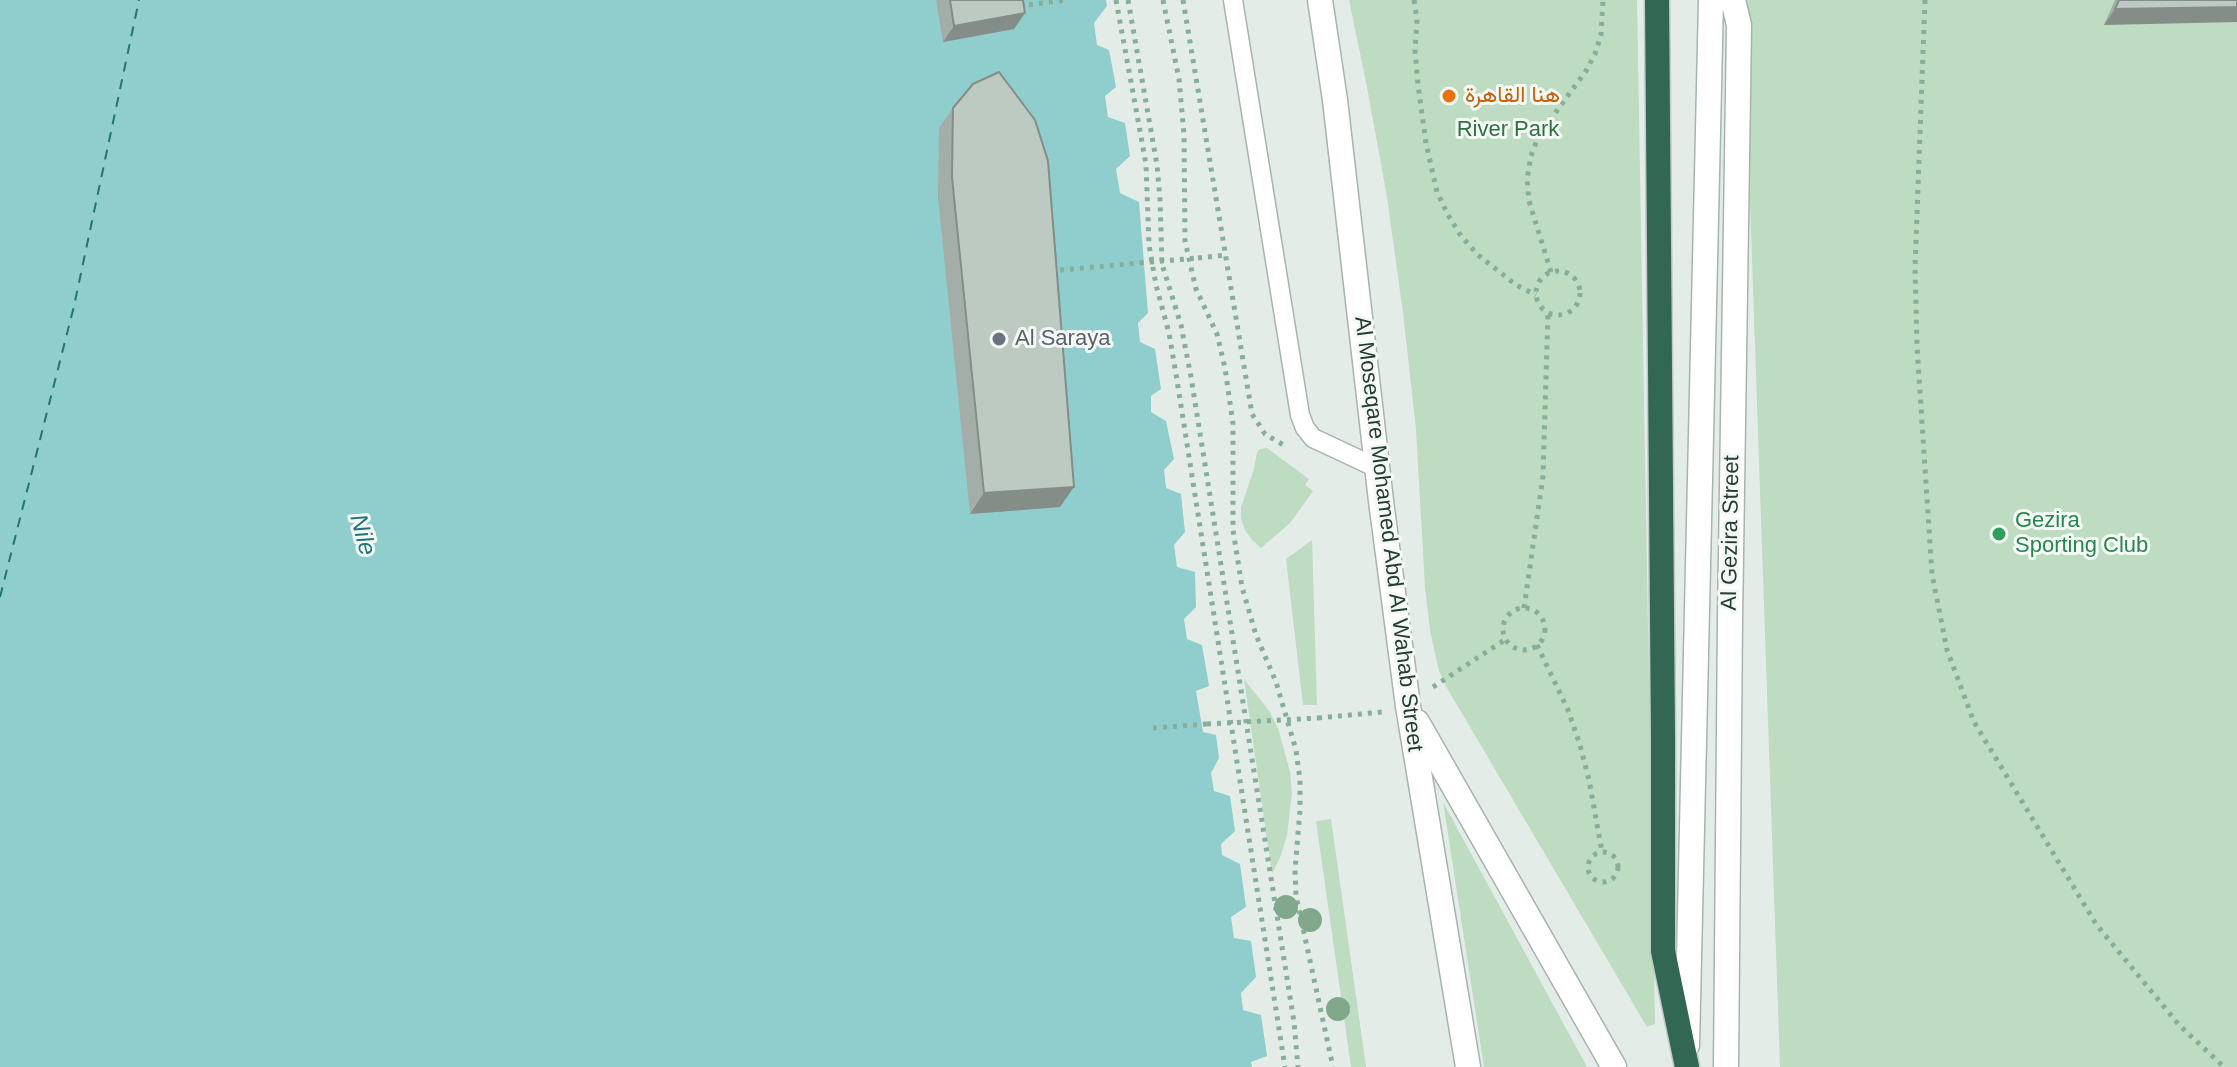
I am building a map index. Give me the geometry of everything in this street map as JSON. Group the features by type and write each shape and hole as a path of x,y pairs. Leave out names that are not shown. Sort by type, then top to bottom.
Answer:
{"highway":[{"path":"1657,0 1663,951 1687,1067"}],"street":[{"name":"Al Moseqare Mohamed Abd Al Wahab Street","path":"1320,0 1337,114 1377,468 1408,706 1468,1067"},
{"name":"Al Gezira Street","path":"1687,1067 1711,0"},
{"name":"Al Gezira Street","path":"1726,1067 1739,25 1733,0"},
{"path":"1408,706 1614,1067"}],"lane":[{"path":"1233,0 1300,415 1313,438 1377,468"}],"path":[{"path":"1010,8 1067,0"},
{"path":"1116,0 1146,164 1149,245 1179,389 1285,1067"},
{"path":"1128,0 1157,165 1162,264 1181,325 1191,377 1294,1022 1298,1067"},
{"path":"1163,0 1179,79 1183,121 1185,241 1196,289 1217,334 1225,368 1233,424 1233,530 1242,587 1296,750 1300,810 1296,896 1333,1067"},
{"path":"1183,0 1252,414 1265,434 1289,449"},
{"path":"1405,0 1415,3 1418,85 1437,192 1461,236 1477,254 1516,285 1536,295"},
{"path":"1551,272 1529,201 1527,179 1531,156 1539,135 1595,54 1601,35 1603,0"},
{"path":"1925,0 1915,267 1917,346 1932,574 1947,650 1974,722 2096,924 2179,1025 2224,1067"},
{"path":"1041,272 1226,255"},
{"path":"1551,272 1570,274 1577,280 1580,299 1567,313 1558,315 1548,312 1538,302 1537,285 1551,272"},
{"path":"1524,608 1543,476 1548,312"},
{"path":"1524,608 1538,613 1544,625 1544,633 1537,645 1529,649 1512,645 1503,631 1508,615 1524,608"},
{"path":"1153,728 1318,718 1408,706 1506,639"},
{"path":"1537,645 1568,710 1580,745 1602,852"},
{"path":"1602,852 1612,854 1619,865 1618,872 1608,882 1594,880 1587,868 1592,855 1602,852"}],"green space":[{"name":"River Park","path":"1349,0 1637,0 1655,1024 1647,1027 1439,671 1425,588 1416,429 1403,313 1387,197"},
{"name":"Gezira Sporting Club","path":"1743,0 2237,0 2237,1067 1780,1067"},
{"path":"1267,448 1309,479 1305,485 1313,491 1290,523 1261,548 1245,530 1241,507 1257,452"},
{"path":"1312,540 1317,705 1303,705 1286,559"},
{"path":"1244,679 1270,712 1279,731 1290,772 1292,793 1287,835 1272,874"},
{"path":"1443,802 1587,1067 1484,1067"},
{"path":"1331,819 1366,1067 1351,1067 1316,821"}],"water":[{"name":"Nile","path":"0,0 1106,0 1107,6 1094,23 1097,45 1109,50 1116,87 1105,96 1108,117 1125,123 1130,156 1116,169 1120,193 1139,202 1148,313 1138,323 1140,342 1155,349 1161,389 1151,396 1151,412 1166,421 1174,459 1164,470 1166,488 1181,494 1185,532 1174,545 1177,567 1195,572 1196,607 1184,619 1187,639 1202,645 1209,686 1196,691 1203,732 1216,735 1219,758 1211,773 1214,791 1230,796 1235,831 1221,844 1222,855 1240,864 1246,907 1231,917 1234,938 1251,941 1256,977 1241,993 1243,1010 1261,1015 1267,1056 1251,1062 1252,1067 0,1067"}],"building":[{"path":"950,0 1023,0 1025,13 954,26"},
{"path":"2119,0 2237,0 2237,7 2115,9"},
{"name":"Al Saraya","path":"999,72 1035,120 1048,161 1074,487 984,493 952,177 953,108 973,84"}],"ferry route":[{"path":"0,597 74,306 139,0"}],"place":[{"name":"هنا القاهرة","path":"1449,96"},
{"name":"Al Saraya","path":"999,339"},
{"name":"Gezira Sporting Club","path":"1999,534"}]}
